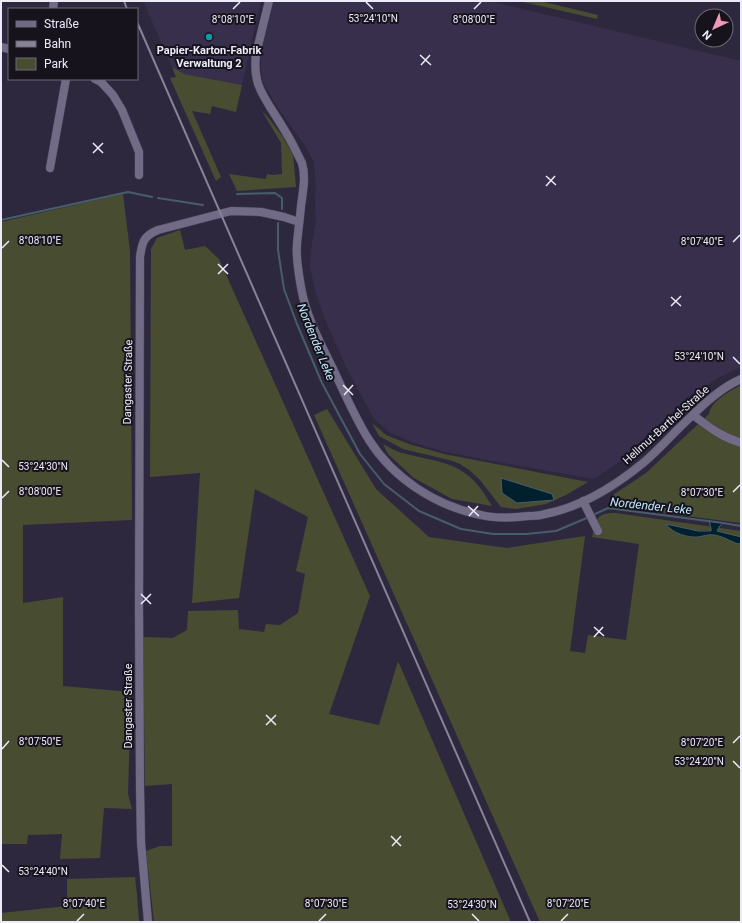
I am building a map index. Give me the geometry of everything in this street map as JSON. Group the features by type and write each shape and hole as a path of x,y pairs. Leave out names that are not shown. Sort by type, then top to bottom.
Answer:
{"street":[{"path":"269,1 256,54 255,62 257,81 262,94 292,142 302,163 304,187 299,222"},
{"path":"50,168 66,80"},
{"path":"98,80 113,95 122,110 139,152 139,175"},
{"name":"Dangaster Straße","path":"148,922 141,842 140,765 139,424 141,246 145,238 151,232 231,211 261,212 299,222"},
{"name":"Hellmut-Barthel-Straße","path":"299,222 296,248 300,286 304,302 310,321 352,410 370,441 395,471 410,484 444,504 482,516 509,518 543,515 565,509 596,496 632,472 719,392 741,379"},
{"path":"693,415 710,428 728,438 741,442"},
{"path":"583,501 598,531"}],"shaded area":[{"path":"143,1 261,1 242,85 184,74 172,67"},
{"path":"274,1 489,1 741,61 741,367 720,377 689,396 619,462 594,479 446,452 411,442 389,432 374,419 348,371 326,322 316,294 310,267 316,221 316,185 314,162 304,144 278,108 262,81 260,56"}],"green space":[{"path":"519,1 540,1 598,15 597,19"},
{"path":"172,67 184,74 242,85 236,112 212,106 210,114 192,111 221,177 216,181 170,78 176,77"},
{"path":"262,111 283,137 293,155 296,187 237,191 229,174 266,179 267,174 282,174 281,143"},
{"path":"123,194 130,251 132,520 23,525 23,603 63,597 63,686 131,692 128,794 132,809 104,808 100,858 60,859 62,834 28,835 27,844 1,844 1,222"},
{"path":"180,230 185,250 205,246 219,259 370,596 329,714 379,725 398,661 511,922 154,922 146,851 160,846 172,846 172,784 145,786 143,637 173,638 187,630 188,611 238,610 239,629 264,632 266,624 280,625 298,613 305,574 296,571 308,517 255,489 239,598 192,603 200,473 150,477 151,249 157,238"},
{"path":"741,385 741,523 617,507 613,495 646,473 709,414 710,409 717,401"},
{"path":"327,409 376,489 429,537 507,548 585,536 570,651 585,653 588,635 626,640 639,544 592,537 596,521 600,516 609,513 616,513 741,531 741,537 721,532 705,530 698,531 667,525 676,533 685,536 698,537 714,535 723,537 738,544 741,543 741,922 540,922 314,415"},
{"path":"372,423 386,435 409,444 444,454 588,482 566,495 546,504 516,509 501,507 480,480 468,469 458,463 403,449 379,436","holes":["501,478 552,494 554,499"]},
{"path":"383,444 398,452 438,461 462,471 476,484 492,506 452,499 414,478 388,454"},
{"path":"135,877 139,922 1,922 1,913 67,906 67,879"}],"water":[{"path":"501,478 552,494 554,500 517,503 502,493"},
{"path":"709,521 723,523 717,531 741,537 741,543 738,544 723,537 714,535 698,537 685,536 672,530 666,524 698,531 711,531"}],"waterway":[{"name":"Nordender Leke","path":"1,220 128,192 152,197"},
{"name":"Nordender Leke","path":"237,194 275,193 282,198 282,209"},
{"name":"Nordender Leke","path":"158,198 203,205"},
{"name":"Nordender Leke","path":"278,223 278,250 284,289 297,324 322,383 360,454 384,484 419,511 461,529 493,534 526,534 556,531 589,517"},
{"name":"Nordender Leke","path":"593,515 608,508 741,526"}],"railway":[{"path":"124,1 127,8"},
{"path":"138,24 332,473 530,922"}],"place":[{"name":"Papier-Karton-Fabrik Verwaltung 2","path":"209,37"}]}
